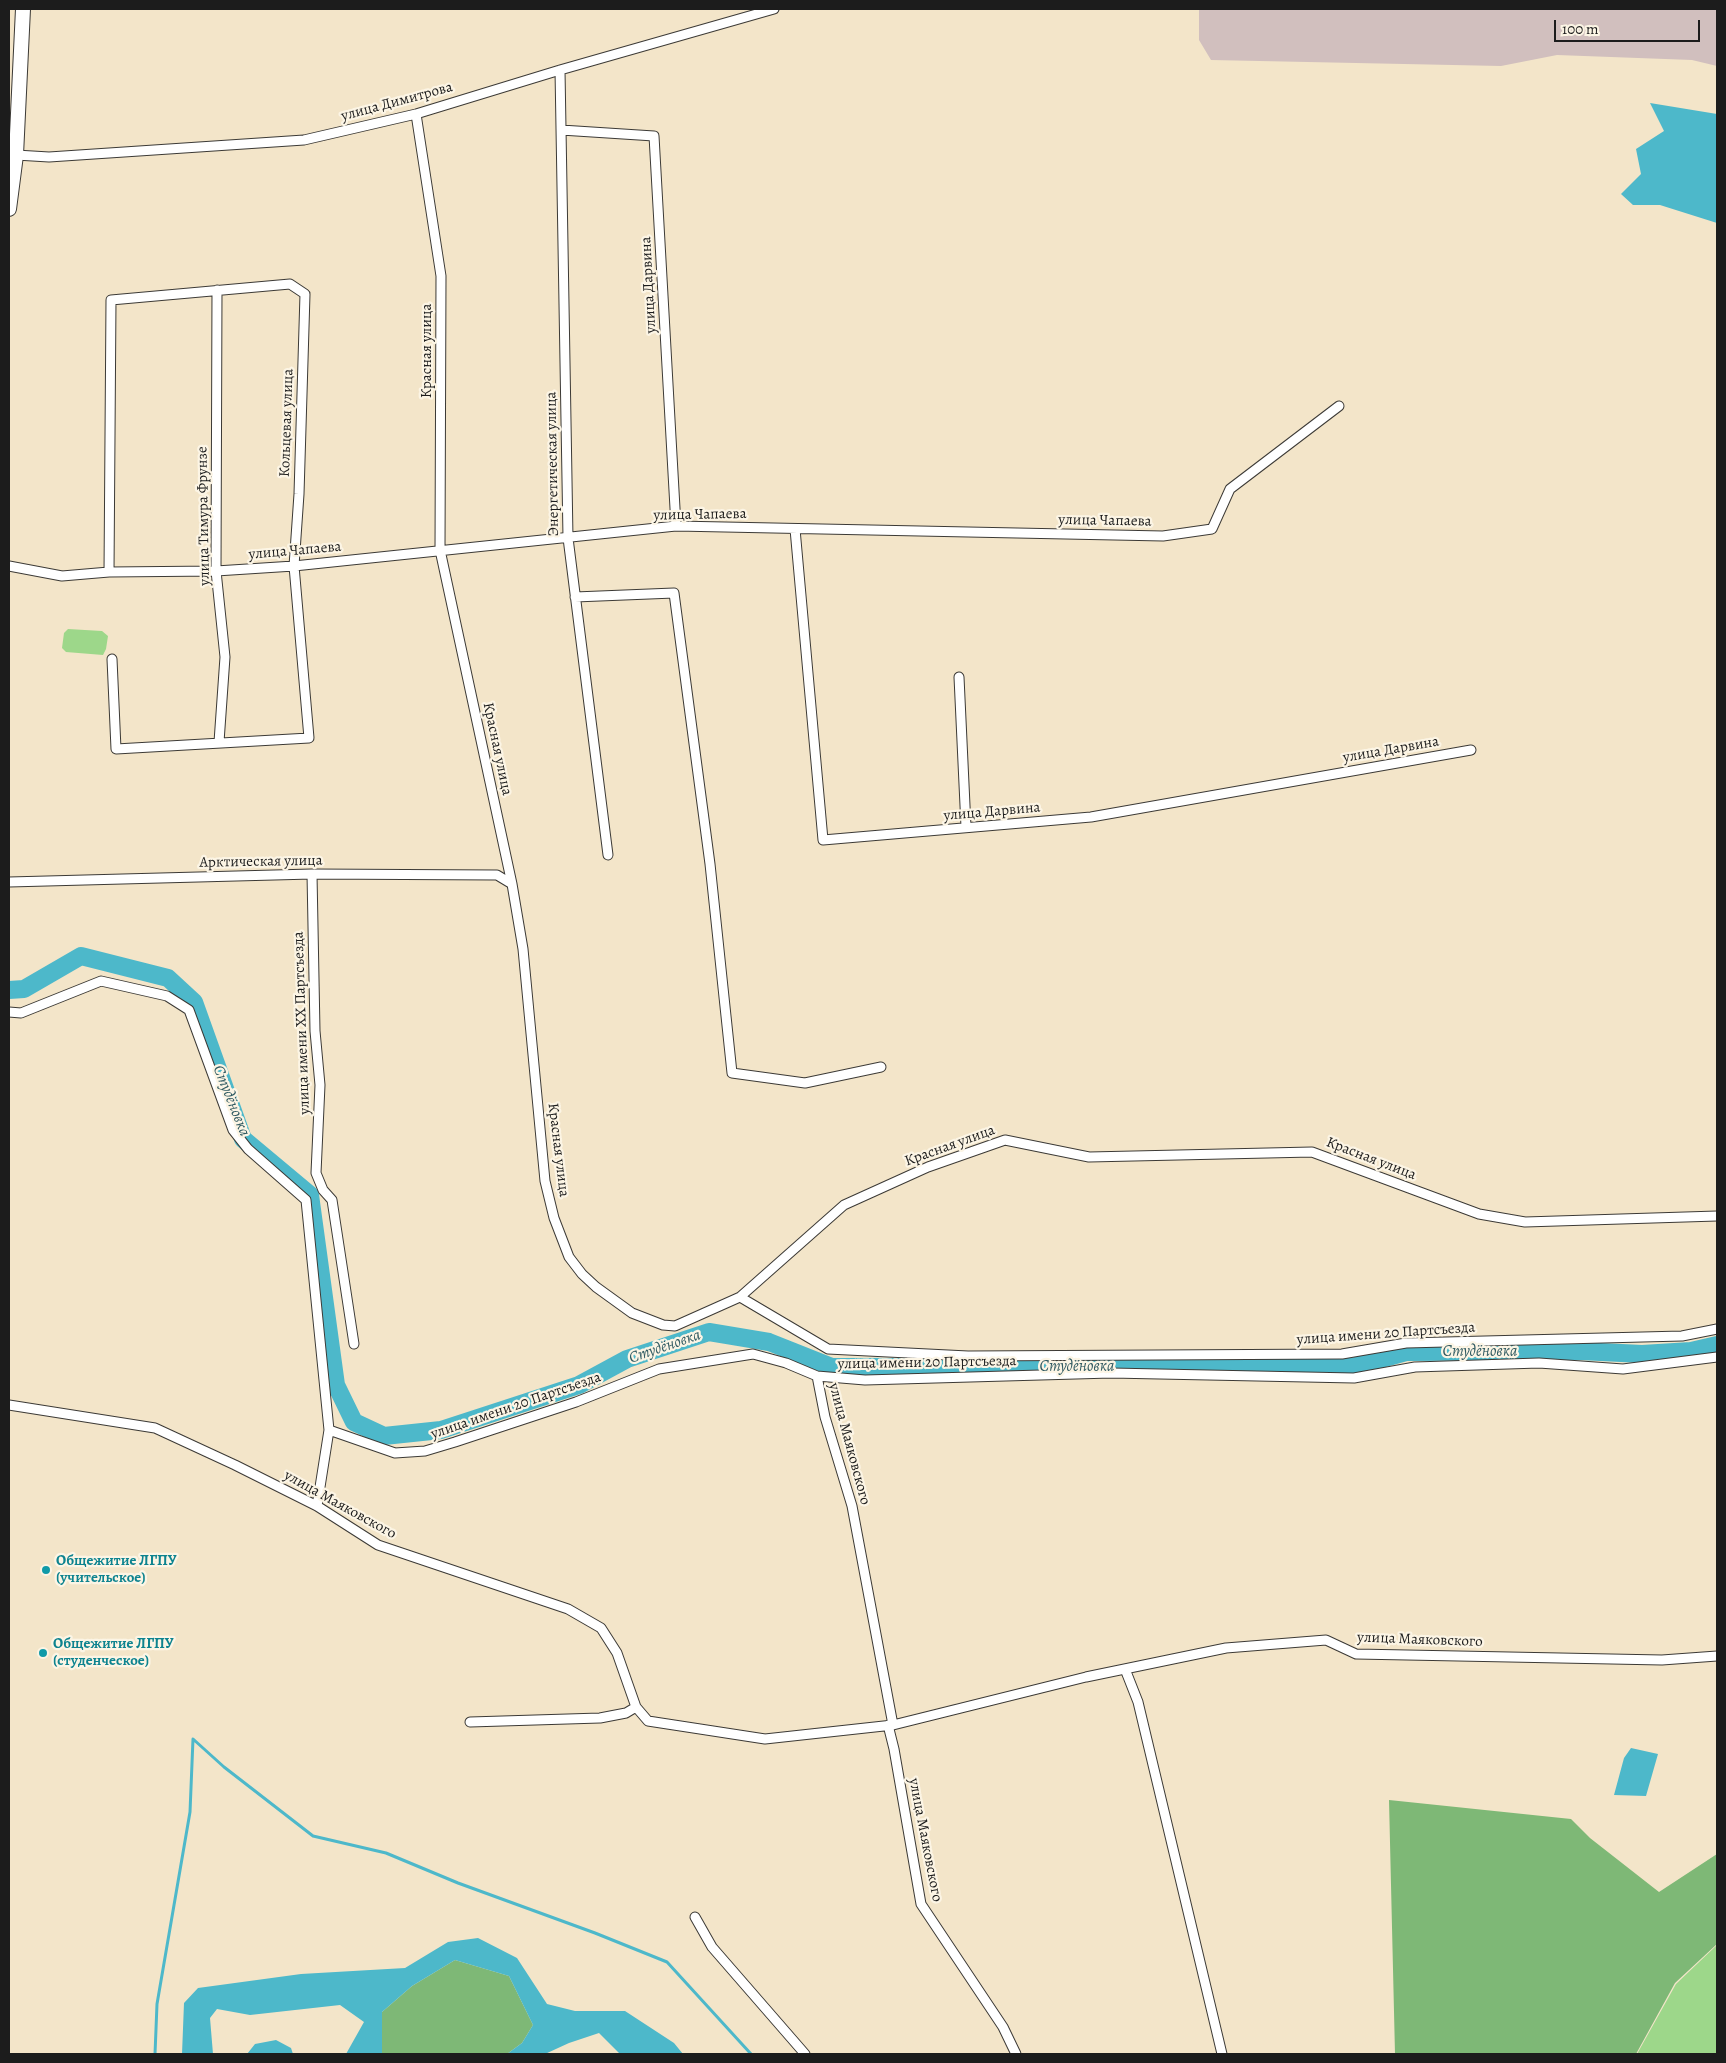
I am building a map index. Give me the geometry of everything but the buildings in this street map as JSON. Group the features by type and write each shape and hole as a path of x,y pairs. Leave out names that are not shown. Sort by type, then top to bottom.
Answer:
{"main road":[{"path":"9,209 16,155 23,9"}],"street":[{"name":"улица Димитрова","path":"16,155 49,157 304,140 416,114 560,70 774,9"},
{"name":"Энергетическая улица","path":"560,70 568,538 608,855"},
{"name":"Красная улица","path":"416,114 441,276 440,550 512,884 523,949 545,1181 554,1218 569,1257 582,1274 613,1301 632,1313 663,1325 676,1326 740,1297 844,1205 928,1167 1005,1140 1089,1157 1312,1152 1479,1214 1525,1222 1717,1216"},
{"name":"улица Дарвина","path":"561,130 654,136 676,526"},
{"name":"Кольцевая улица","path":"109,572 111,300 290,284 305,294 299,494 294,566 309,738 116,749 112,659"},
{"name":"улица Тимура Фрунзе","path":"217,290 216,571 225,657 219,742"},
{"name":"улица Чапаева","path":"9,566 62,576 109,572 216,571 294,566 676,526 1163,536 1212,529 1230,489 1339,406"},
{"name":"улица Дарвина","path":"795,529 823,840 1091,817 1471,750"},
{"path":"575,597 674,593 710,864 732,1074 805,1083 881,1067"},
{"path":"959,677 966,827"},
{"name":"Арктическая улица","path":"9,882 312,874 497,875 512,884"},
{"name":"улица имени ХХ Партсъезда","path":"312,874 315,1031 320,1085 316,1173 323,1190 332,1200 354,1344"},
{"path":"9,1012 21,1013 102,981 167,996 189,1010 233,1130 248,1149 306,1200 329,1430 317,1506"},
{"name":"улица имени 20 Партсъезда","path":"740,1297 828,1349 968,1356 1342,1354 1406,1344 1682,1336 1717,1329"},
{"name":"улица имени 20 Партсъезда","path":"329,1430 395,1453 425,1451 576,1402 659,1369 753,1354 786,1363 816,1376 865,1380 1111,1373 1354,1378 1415,1367 1539,1363 1623,1370 1717,1358"},
{"name":"улица Маяковского","path":"816,1376 825,1417 852,1506 921,1904 1004,2027 1016,2054"},
{"name":"улица Маяковского","path":"9,1406 155,1428 317,1506 378,1545 568,1609 601,1628 617,1653 636,1707 648,1721 765,1739 890,1725 1125,1669 1226,1648 1326,1640 1356,1654 1662,1660 1717,1656"},
{"path":"1125,1669 1138,1702 1222,2054"},
{"path":"470,1722 600,1718 626,1713 636,1707"},
{"path":"695,1918 712,1947 805,2054"}],"shaded area":[{"path":"1199,9 1717,9 1717,66 1692,60 1557,55 1501,66 1211,60 1199,40"}],"green space":[{"path":"68,629 102,631 108,636 103,655 66,652 62,648 64,633"},
{"path":"1389,1800 1571,1819 1590,1838 1659,1892 1717,1854 1717,1944 1675,1983 1636,2054 1395,2054"},
{"path":"1717,1945 1717,2054 1637,2054 1676,1984"},
{"path":"455,1960 509,1976 533,2025 522,2043 507,2054 382,2054 382,2012 412,1986"}],"water":[{"path":"1650,103 1717,114 1717,223 1660,205 1633,205 1621,194 1641,174 1636,149 1664,131"},
{"path":"1631,1748 1658,1754 1646,1796 1614,1795 1624,1758"},
{"path":"478,1938 517,1958 547,2004 575,2011 625,2011 674,2043 683,2054 620,2054 599,2033 569,2043 545,2054 507,2054 522,2043 533,2025 509,1976 455,1960 412,1986 382,2012 382,2054 346,2054 364,2022 340,2005 250,2015 217,2009 210,2018 213,2054 182,2054 184,2003 198,1988 301,1974 405,1968 448,1942"},
{"path":"276,2040 291,2048 293,2054 247,2054 255,2044"}],"waterway":[{"name":"Студёновка","path":"9,990 24,989 81,956 168,978 194,1002 243,1139 310,1195 336,1385 354,1422 384,1436 441,1430 579,1385 627,1359 709,1332 769,1342 832,1367 1356,1366 1406,1352 1580,1351 1642,1354 1691,1351 1717,1345"},
{"path":"155,2054 157,2004 190,1812 193,1739 224,1767 313,1836 386,1853 458,1883 595,1933 667,1962 751,2054"}],"place":[{"name":"Общежитие ЛГПУ (учительское)","path":"46,1570"},
{"name":"Общежитие ЛГПУ (студенческое)","path":"43,1653"}]}
